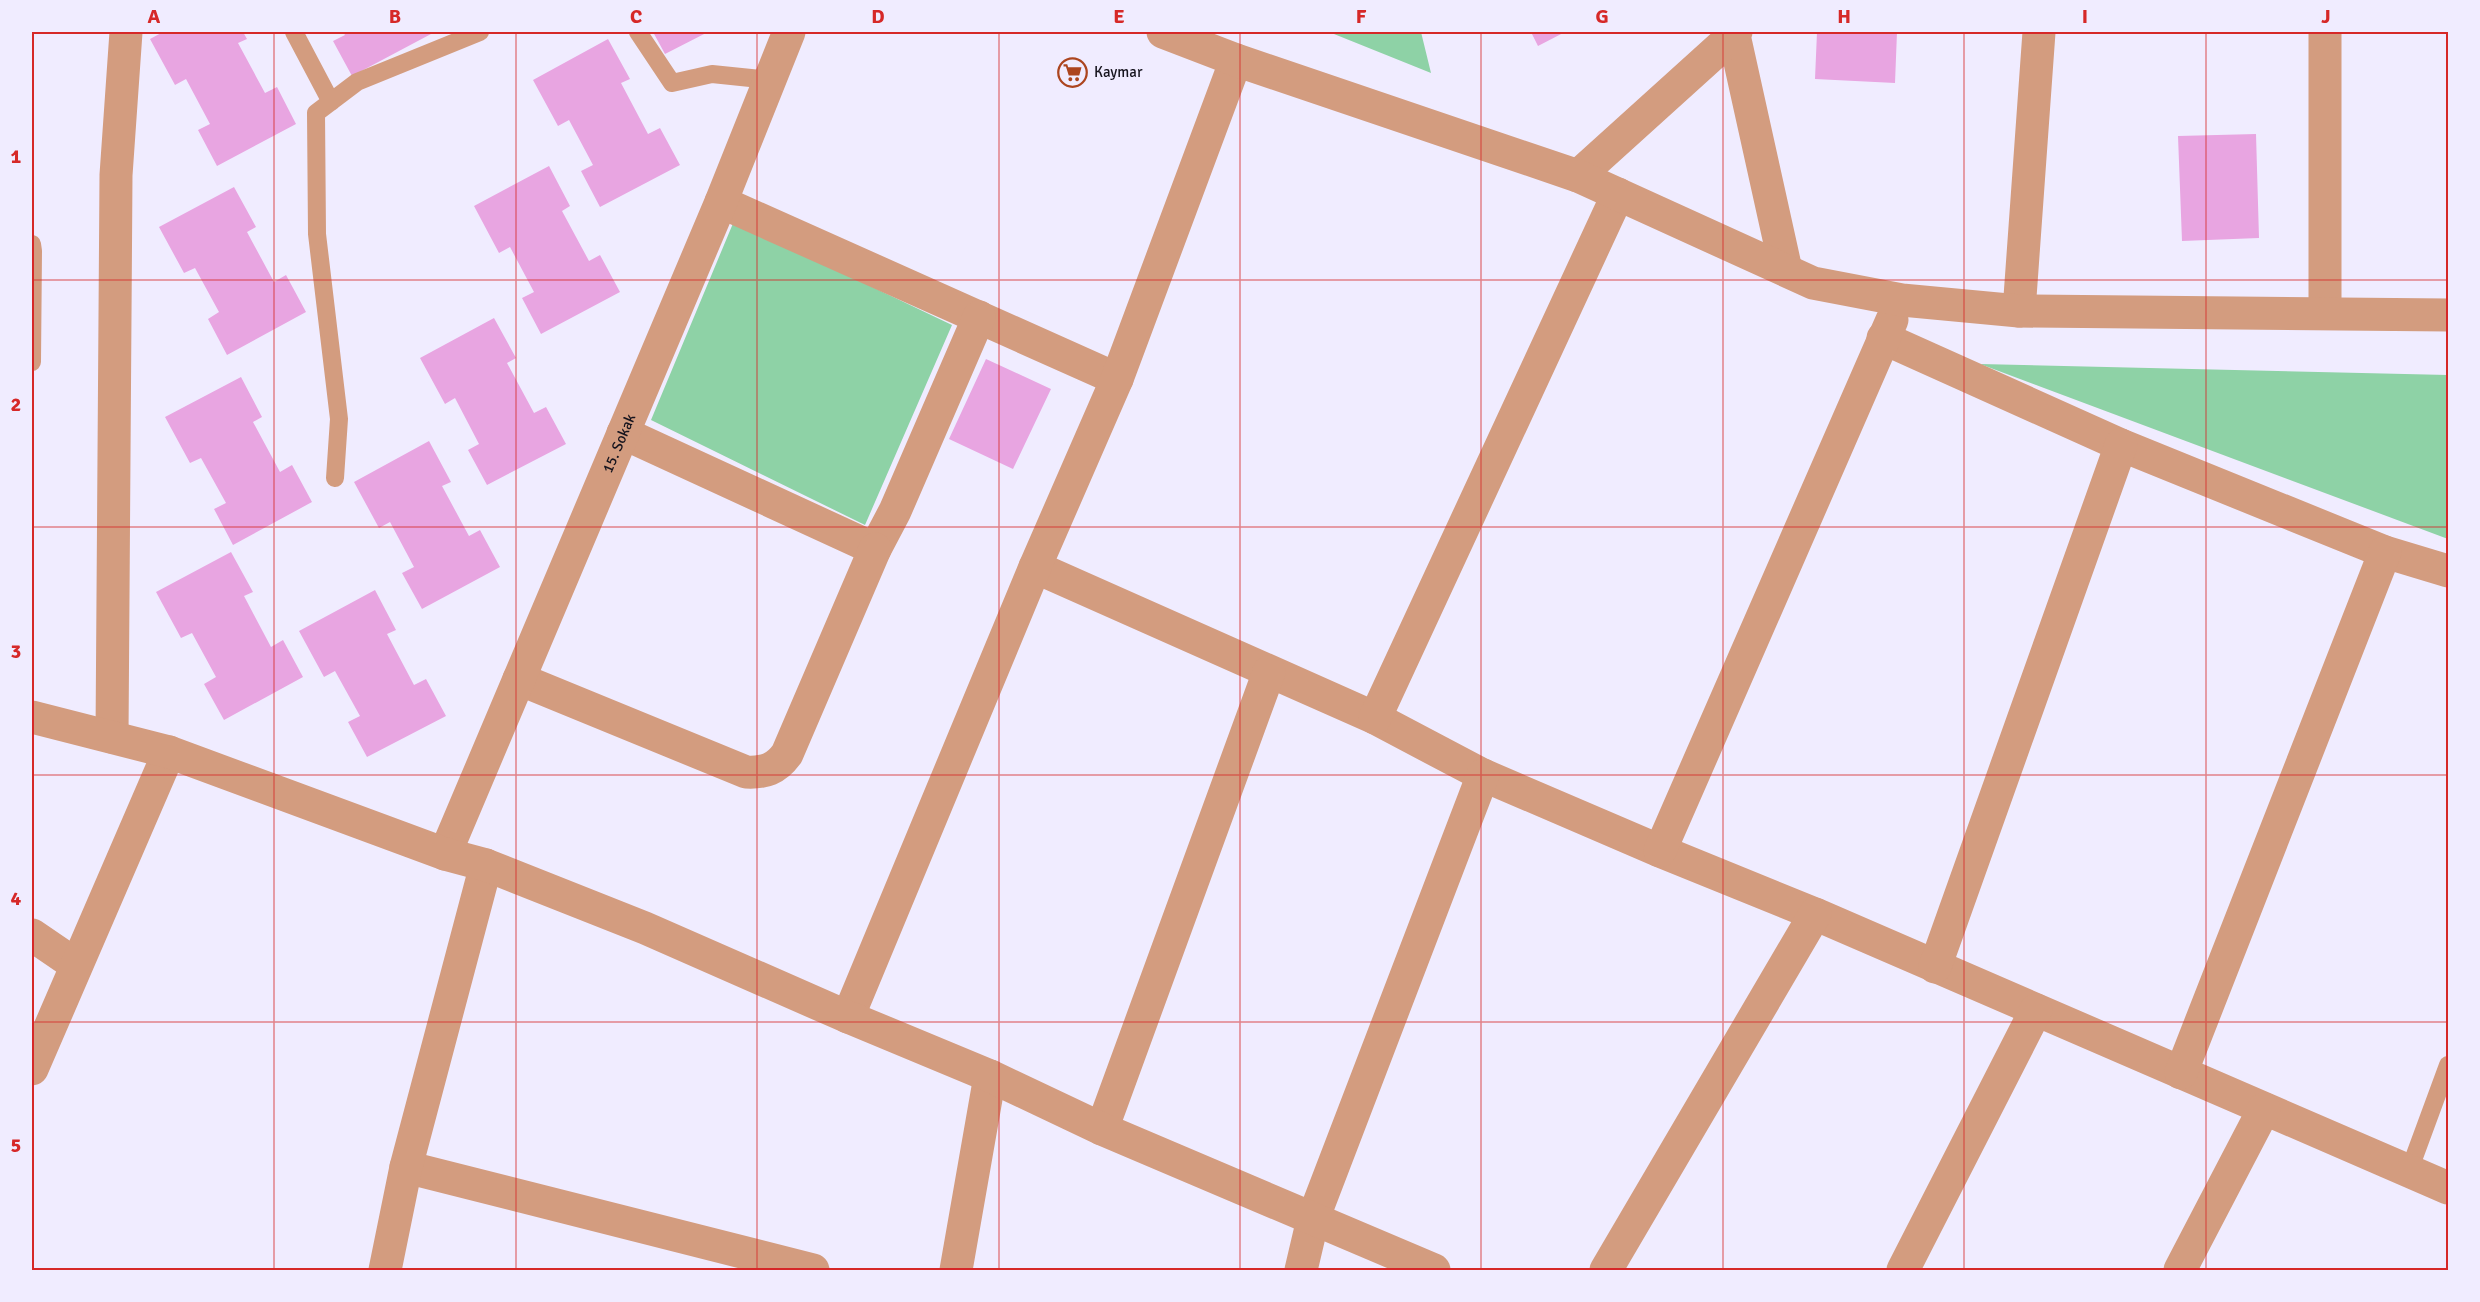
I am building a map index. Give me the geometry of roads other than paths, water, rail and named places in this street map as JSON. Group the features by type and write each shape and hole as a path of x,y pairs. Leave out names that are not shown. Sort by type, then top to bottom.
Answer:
{"street":[{"path":"112,737 116,175 126,32"},
{"name":"15. Sokak","path":"444,854 721,202 789,32"},
{"path":"1162,32 1236,60 1578,176 1813,283 1902,300 2019,311 2448,315"},
{"path":"2019,311 2039,32"},
{"path":"2325,32 2325,313"},
{"path":"1578,176 1735,33"},
{"path":"1735,33 1786,270"},
{"path":"848,1017 1035,567 1117,379 1236,60"},
{"path":"1375,718 1617,194"},
{"path":"721,202 1117,379"},
{"path":"1660,851 1883,338 1902,300"},
{"path":"519,679 746,772 758,773 770,770 780,763 787,753 875,549 895,511 979,317"},
{"path":"1883,338 2121,445 2385,552 2448,570"},
{"path":"623,433 875,549"},
{"path":"1935,967 2121,445"},
{"path":"2181,1073 2385,552"},
{"path":"1035,567 1375,718 1483,775 1815,914 2448,1188"},
{"path":"1102,1129 1269,672"},
{"path":"32,717 169,752 444,854 486,865 645,928 990,1076 1102,1129 1434,1270"},
{"path":"32,1068 169,752"},
{"path":"1301,1270 1313,1219 1483,775"},
{"path":"385,1270 406,1167 486,865"},
{"path":"1606,1270 1815,914"},
{"path":"32,935 76,965"},
{"path":"1903,1270 2036,1010"},
{"path":"956,1270 990,1076"},
{"path":"2180,1270 2264,1109"},
{"path":"406,1167 813,1270"}],"lane":[{"path":"294,32 331,102"},
{"path":"335,478 339,419 316,223 316,113 357,82 480,32"},
{"path":"638,32 672,83 712,74 770,80"},
{"path":"32,244 32,362"},
{"path":"2409,1171 2448,1065"}],"place":[{"name":"Kaymar","path":"1073,72"}]}
